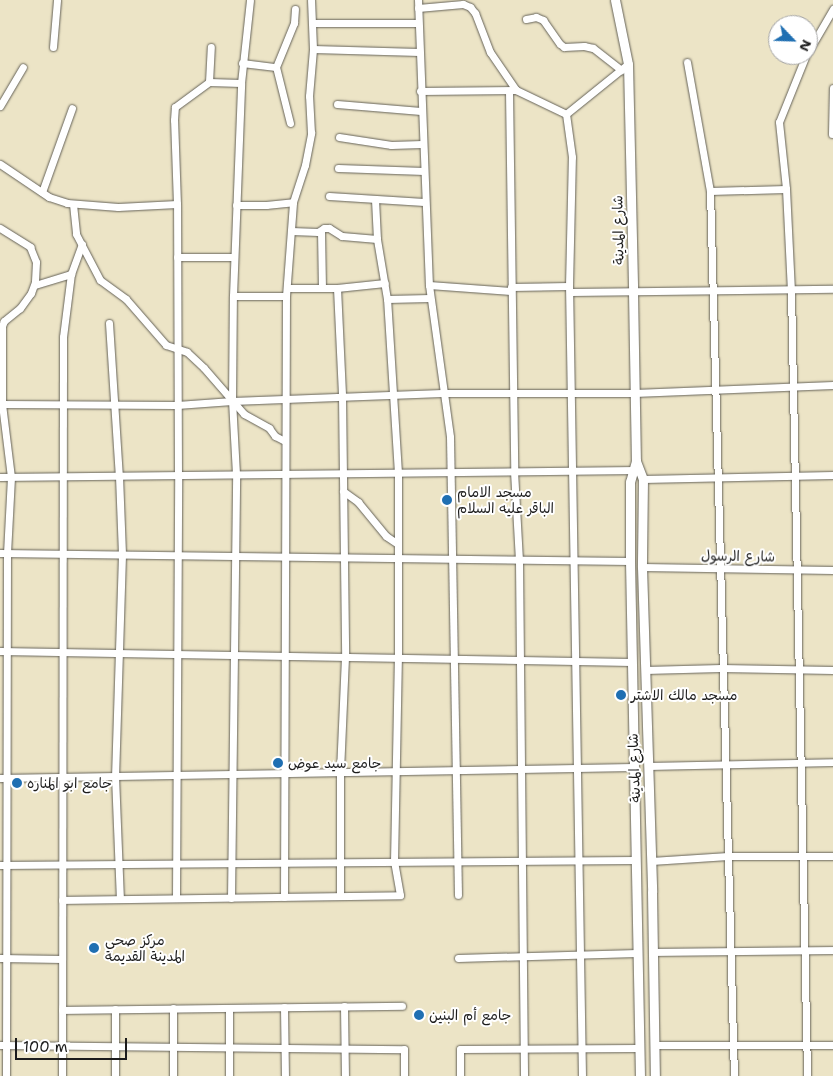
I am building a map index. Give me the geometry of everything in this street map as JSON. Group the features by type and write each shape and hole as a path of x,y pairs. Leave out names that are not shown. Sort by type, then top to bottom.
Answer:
{"main road":[{"name":"شارع المدينة","path":"615,0 624,67 633,292 636,461 639,473 651,860 655,1076"},
{"name":"شارع المدينة","path":"639,473 630,482 630,562 640,1076"}],"street":[{"path":"53,47 57,0"},
{"path":"231,898 236,474 232,400 233,296 242,63 250,0"},
{"path":"284,897 286,288 293,202 311,133 309,96 313,49 311,0"},
{"path":"458,894 452,472 450,437 442,393 429,285 418,52 418,4 463,4 470,7 475,13 490,52 512,90 512,392 519,561 524,1076"},
{"path":"290,123 276,67 294,23 295,9"},
{"path":"818,35 833,9"},
{"path":"526,19 536,17 543,20 564,47 584,46 593,48 624,67 566,114"},
{"path":"312,23 418,22"},
{"path":"209,82 211,47"},
{"path":"313,49 418,52"},
{"path":"687,62 710,191 721,668 726,765 729,950 734,1076"},
{"path":"242,63 276,67"},
{"path":"802,65 779,122 786,189 791,290 807,1076"},
{"path":"0,106 23,67"},
{"path":"176,898 178,475 175,107 209,82 241,83"},
{"path":"832,134 833,88"},
{"path":"420,91 512,90 566,114"},
{"path":"336,104 421,111"},
{"path":"42,192 72,108"},
{"path":"566,114 572,158 569,289 570,393 582,1076"},
{"path":"339,137 391,145 422,144"},
{"path":"0,164 55,200 73,204 118,207 177,204"},
{"path":"338,168 424,171"},
{"path":"710,191 786,189"},
{"path":"329,196 424,202"},
{"path":"62,900 400,895 394,862 398,658 398,473 387,300 377,239 374,199"},
{"path":"236,205 266,205 293,202"},
{"path":"73,204 76,234 97,277 126,299 163,343 169,347 187,352 247,416 269,428 274,436 285,441"},
{"path":"0,228 30,247 35,257 35,285 25,303 2,323 1,404 11,477 4,553 3,1045 6,1076"},
{"path":"291,231 321,231 324,228 329,228 342,236 377,239"},
{"path":"321,231 322,288"},
{"path":"62,1076 63,337 71,274 82,244"},
{"path":"177,257 234,257"},
{"path":"35,285 71,274"},
{"path":"286,288 337,288 385,283"},
{"path":"429,285 633,292 833,289"},
{"path":"337,288 342,396 345,657 340,772 340,896"},
{"path":"233,296 286,296"},
{"path":"387,300 430,298"},
{"path":"109,323 122,555 117,653 115,776 121,864 120,899"},
{"path":"1,404 177,405 232,400 342,396 512,392 634,393 833,385"},
{"path":"0,477 514,470 639,473 718,478 833,475"},
{"path":"343,490 358,502 386,536 398,544"},
{"path":"4,553 630,562"},
{"name":"شارع الرسول","path":"642,567 833,570"},
{"path":"4,651 632,662"},
{"path":"645,670 721,668 833,670"},
{"path":"648,766 833,762"},
{"path":"3,778 633,767"},
{"path":"651,860 728,856 833,856"},
{"path":"3,865 635,860"},
{"path":"653,952 833,950"},
{"path":"458,958 637,953"},
{"path":"3,958 62,959"},
{"path":"344,1006 346,1076"},
{"path":"62,1010 402,1006"},
{"path":"284,1007 285,1076"},
{"path":"173,1008 173,1076"},
{"path":"229,1008 229,1076"},
{"path":"115,1009 115,1076"},
{"path":"3,1045 404,1049 404,1076"},
{"path":"655,1045 833,1045"},
{"path":"460,1076 460,1049 640,1048"}],"place":[{"name":"مسجد الامام الباقر عليه السلام","path":"447,500"},
{"name":"مسجد مالك الاشتر","path":"621,695"},
{"name":"جامع سيد عوض","path":"278,763"},
{"name":"جامع ابو المناره","path":"17,783"},
{"name":"مركز صحي المدينة القديمة","path":"94,948"},
{"name":"جامع أم البنين","path":"419,1015"}]}
